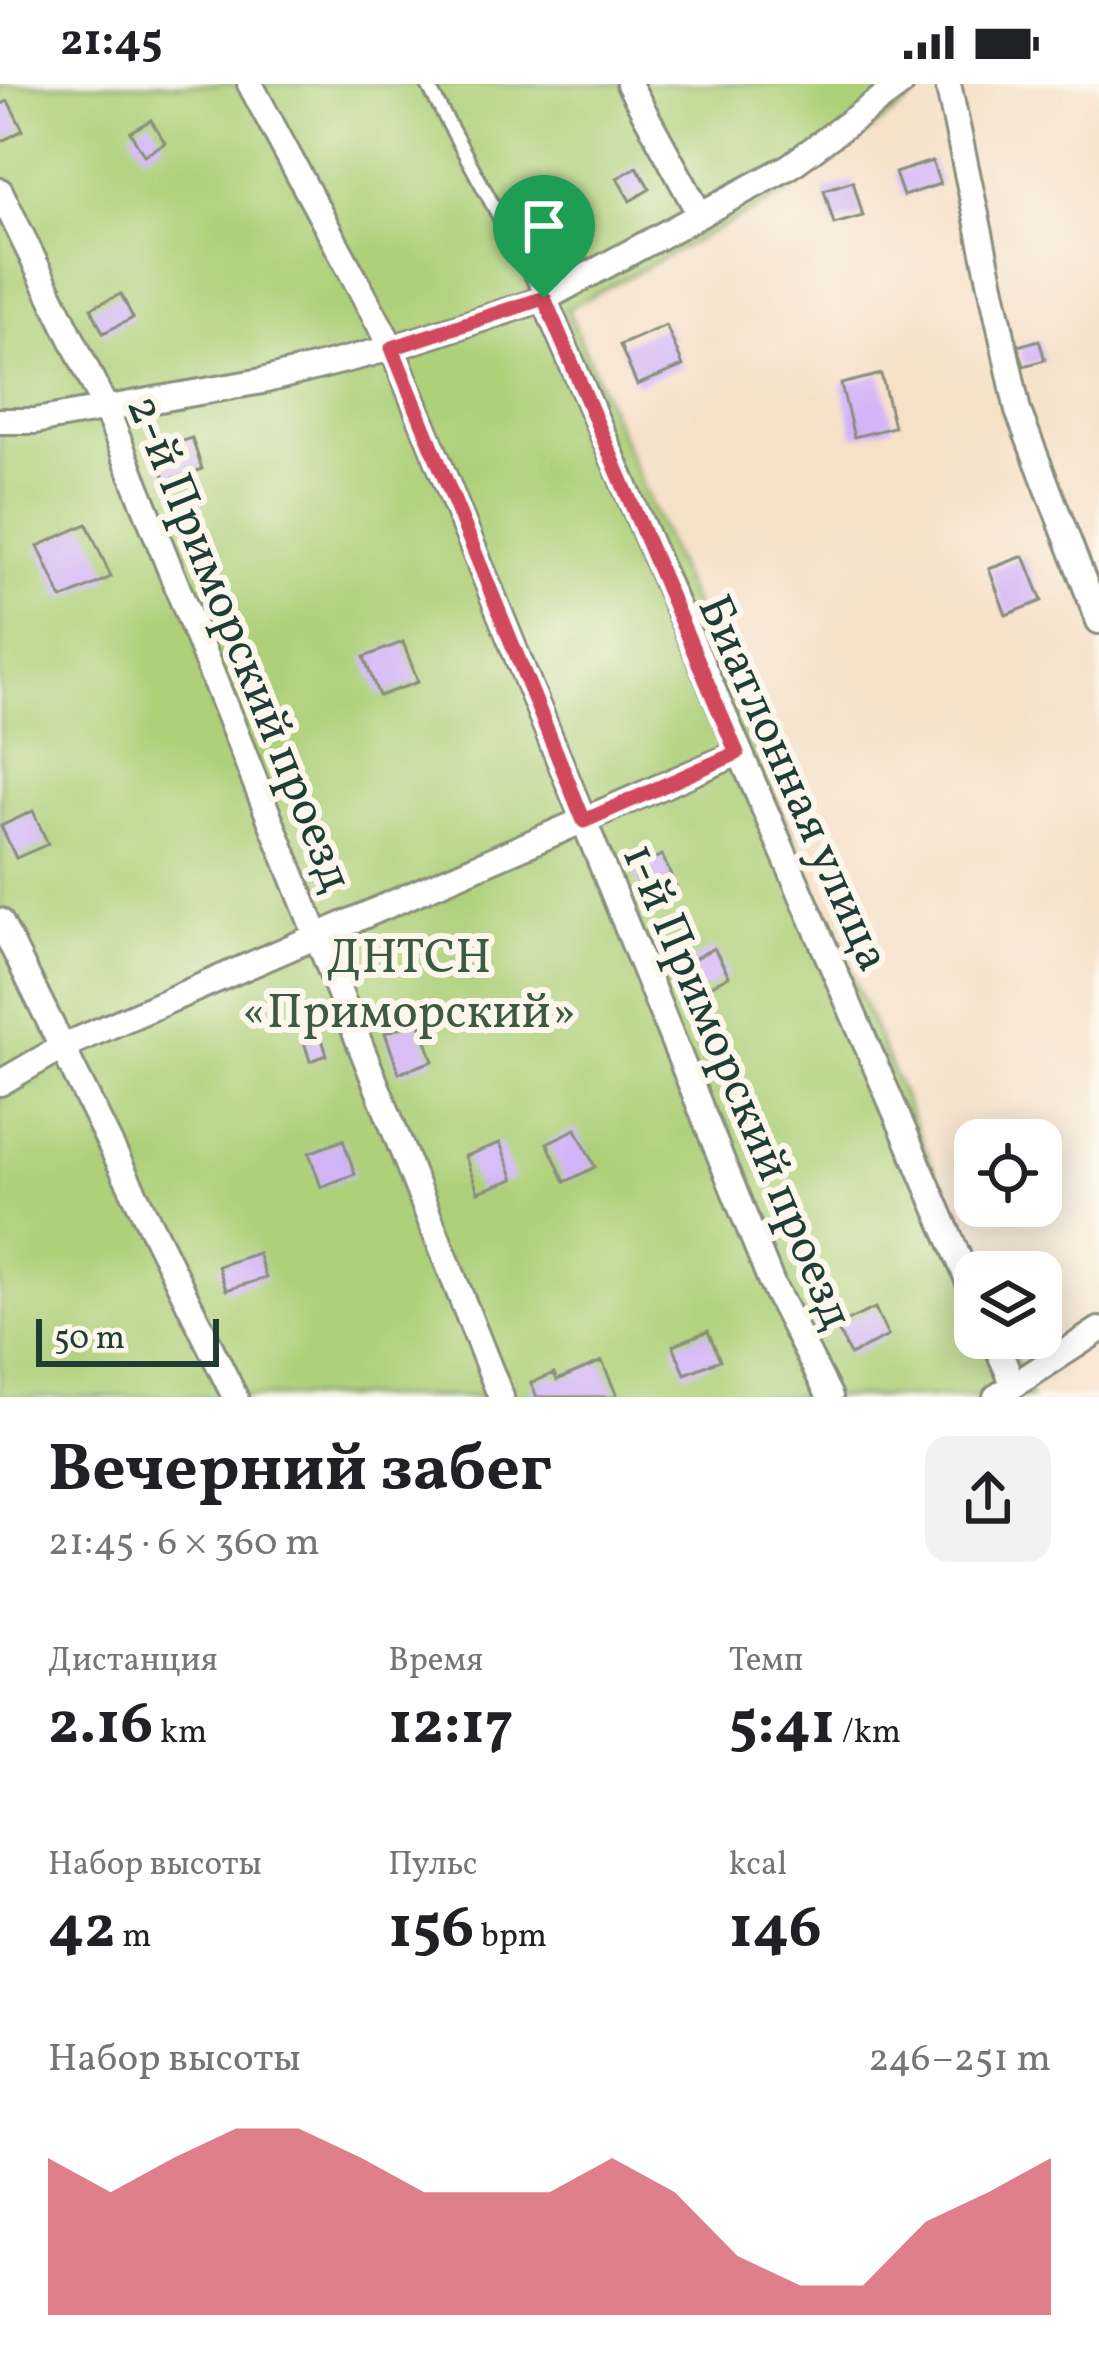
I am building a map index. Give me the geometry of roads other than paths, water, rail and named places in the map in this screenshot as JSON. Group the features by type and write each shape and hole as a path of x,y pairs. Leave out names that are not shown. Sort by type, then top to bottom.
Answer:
{"street":[{"name":"1-й Приморский проезд","path":"250,84 392,348 772,1284 830,1397"},
{"path":"629,84 700,215"},
{"path":"0,421 35,421 262,381 392,348 544,298 790,166 901,84"},
{"path":"948,84 1018,410 1099,620"},
{"name":"2-й Приморский проезд","path":"0,190 106,409 500,1397"},
{"name":"Биатлонная улица","path":"544,298 955,1251"},
{"path":"0,1083 64,1046 737,753"},
{"path":"0,921 235,1397"},
{"path":"997,1359 1004,1390 1099,1330"}],"lane":[{"path":"427,84 544,298"}],"park label":[{"name":"ДНТСН «Приморский»","path":"409,982"}]}
